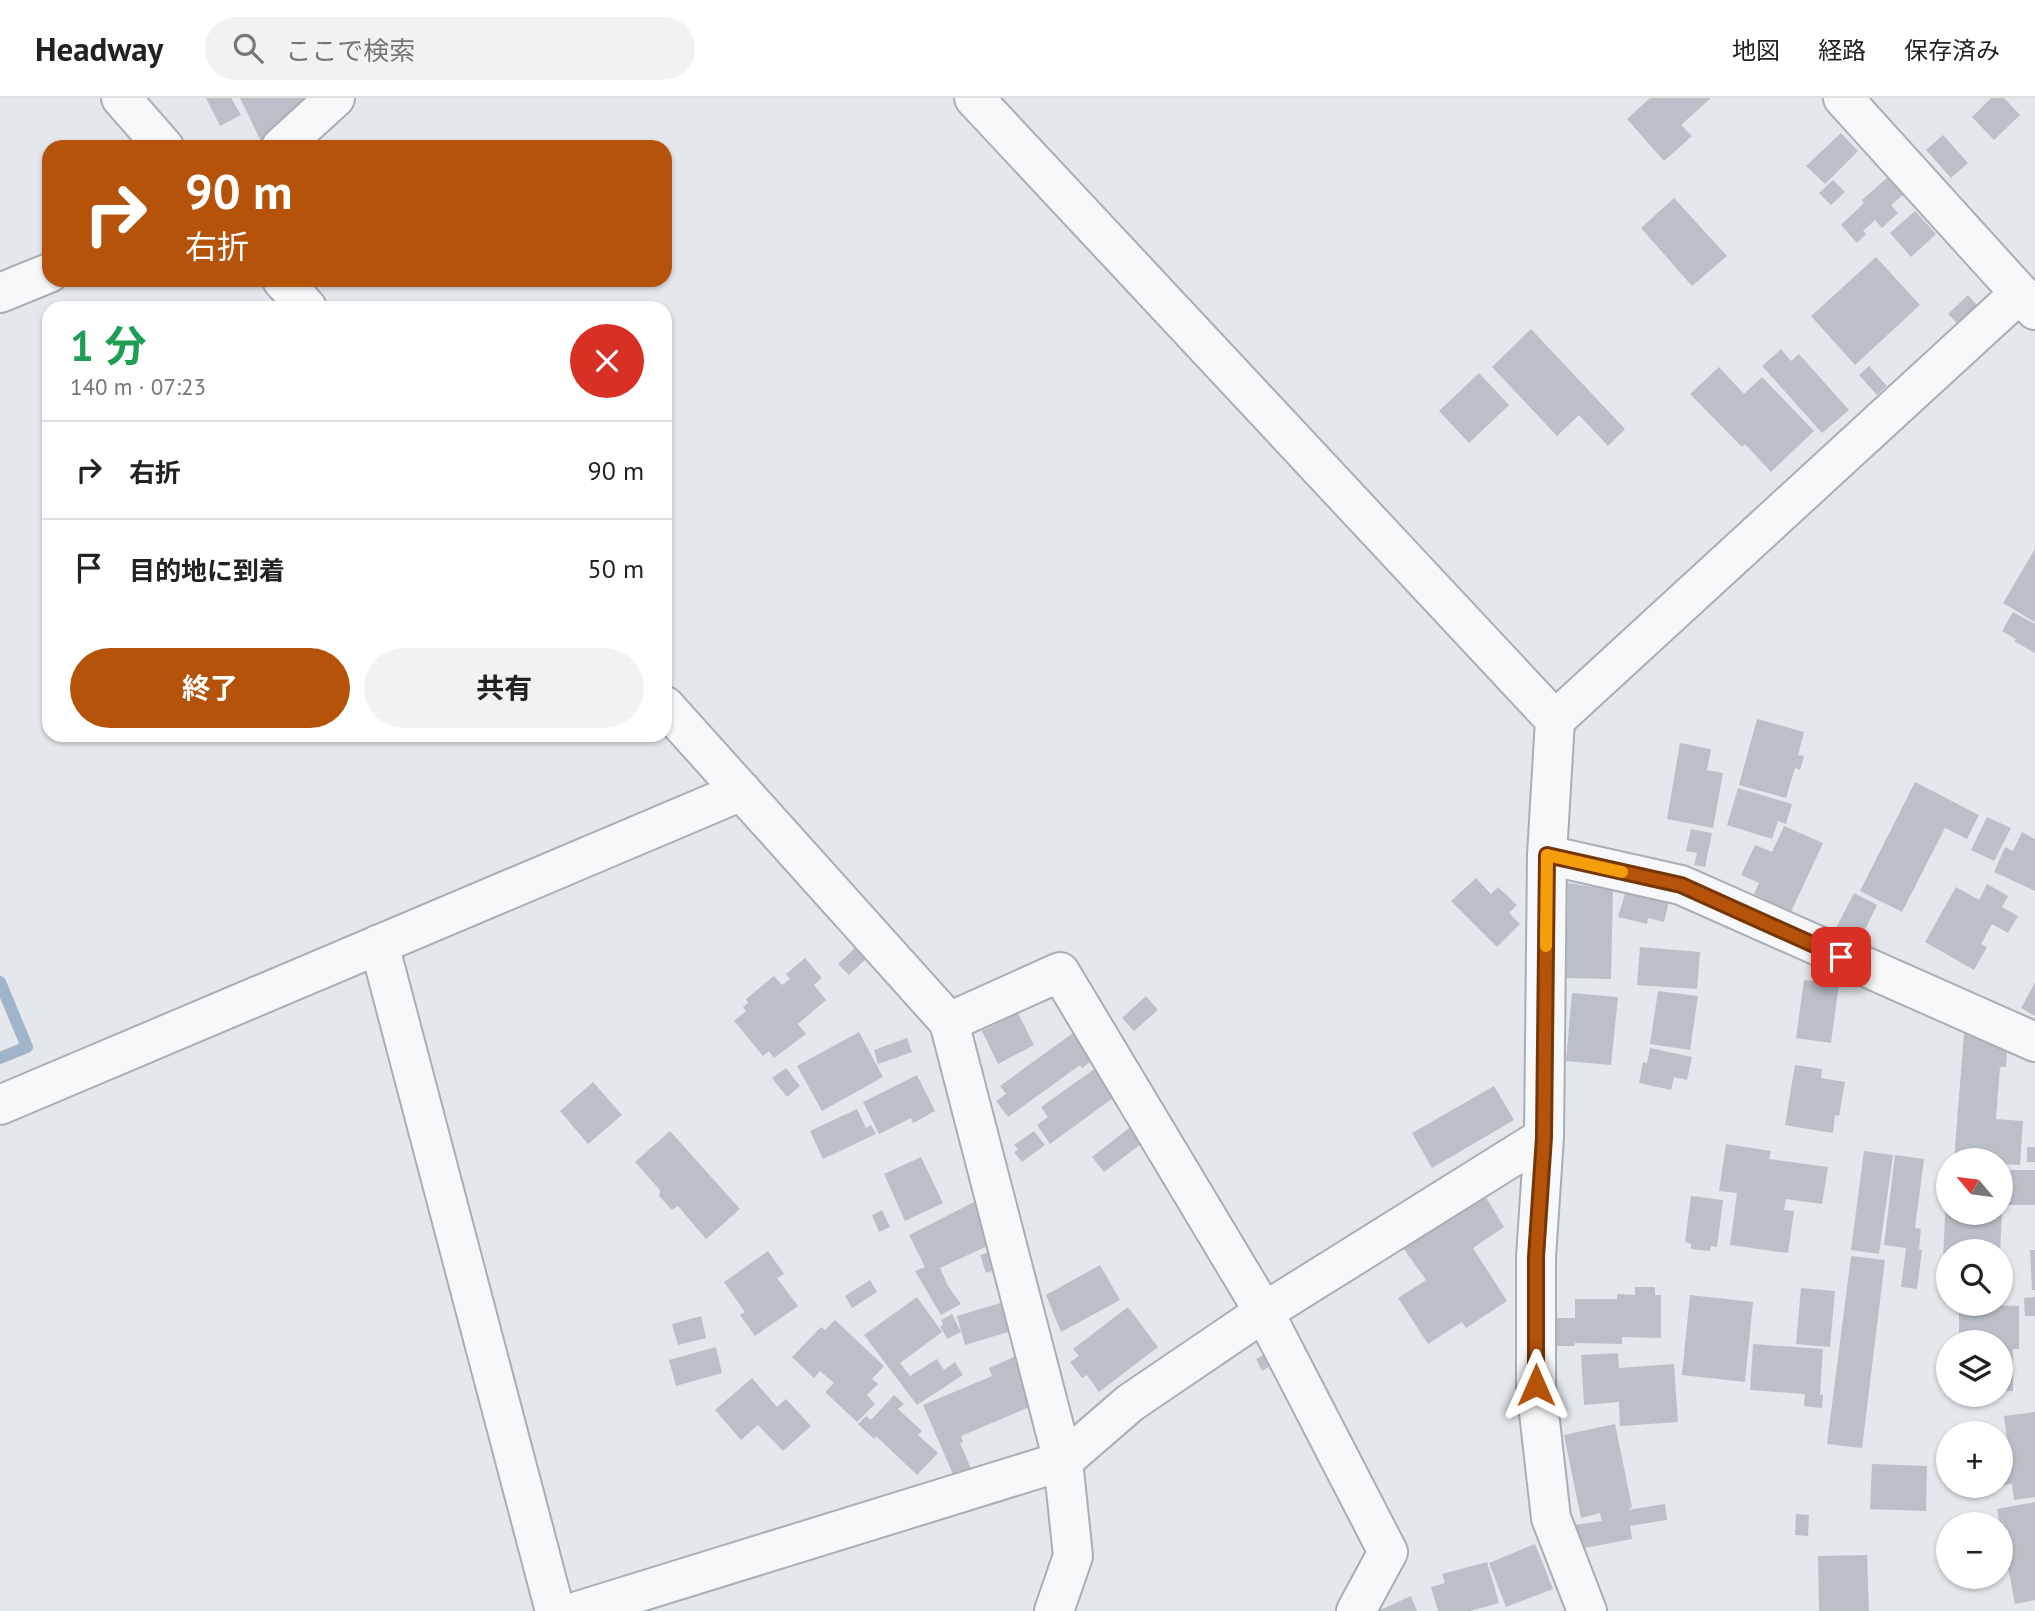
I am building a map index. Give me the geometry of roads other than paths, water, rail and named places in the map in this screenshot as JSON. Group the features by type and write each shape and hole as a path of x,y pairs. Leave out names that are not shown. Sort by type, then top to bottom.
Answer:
{"street":[{"path":"121,98 158,140"},
{"path":"289,140 335,98"},
{"path":"974,98 1555,720"},
{"path":"1587,1611 1551,1518 1536,1385 1536,1257 1544,1137 1547,855 1555,720 2027,302 1843,98"},
{"path":"0,293 42,276"},
{"path":"288,287 301,301"},
{"path":"672,714 949,1022 1063,1461 1073,1556 1054,1611"},
{"path":"0,1105 742,791"},
{"path":"1547,855 1681,885 2035,1042"},
{"path":"379,944 555,1611"},
{"path":"949,1022 1060,972 1264,1312 1388,1552 1356,1611"},
{"path":"578,1611 1063,1461 1130,1403 1264,1312 1544,1137"}],"waterway":[{"path":"0,982 27,1047 0,1058"}]}
